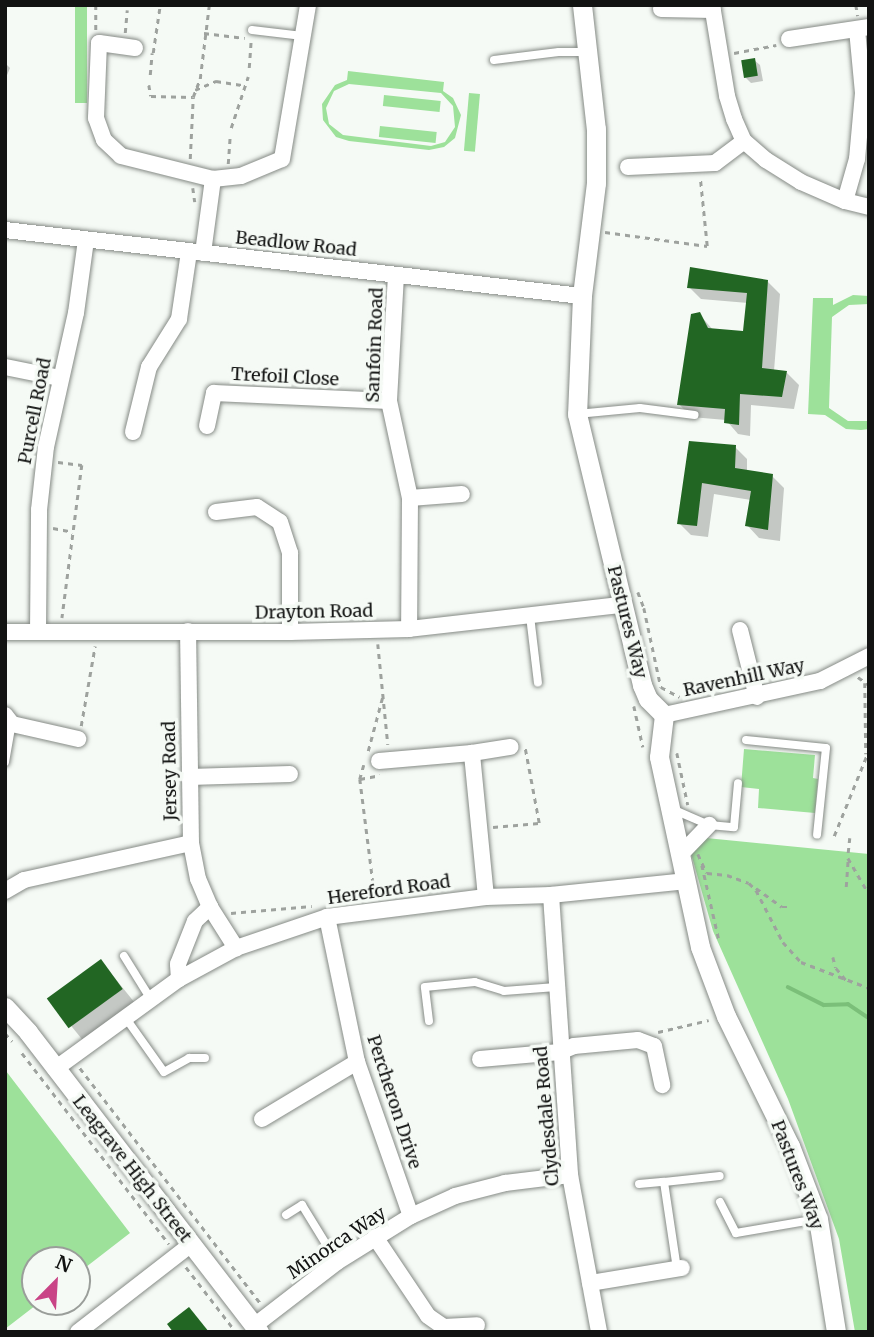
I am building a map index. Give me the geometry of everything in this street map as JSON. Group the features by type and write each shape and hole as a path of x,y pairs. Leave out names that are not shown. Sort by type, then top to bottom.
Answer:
{"street":[{"path":"129,48 99,43 96,118 104,140 121,156 220,178 241,176 282,159 308,5"},
{"name":"Pastures Way","path":"582,5 590,52 596,129 596,184 582,296 577,414 642,685 648,699 664,715 659,757 668,807 688,853 685,881 700,947 726,1016 790,1146 818,1219 832,1331"},
{"path":"662,9 712,7 734,119 744,141 766,160 801,182 845,201 869,207"},
{"path":"789,39 863,28 863,93 857,159 845,201"},
{"path":"628,167 699,166 715,163 744,141"},
{"path":"132,432 149,367 179,320 196,253 220,178"},
{"name":"Beadlow Road","path":"5,230 582,296"},
{"name":"Purcell Road","path":"38,632 37,565 44,460 76,313 86,240"},
{"name":"Sanfoin Road","path":"396,275 389,401 410,498 409,629"},
{"path":"5,367 60,378"},
{"name":"Trefoil Close","path":"207,426 214,393 389,401"},
{"path":"410,498 462,494"},
{"path":"216,512 257,507 280,522 290,553 290,632"},
{"name":"Drayton Road","path":"5,632 290,632 409,629 621,605"},
{"path":"740,630 757,697"},
{"name":"Jersey Road","path":"188,631 191,843 198,879 210,907 236,948"},
{"name":"Ravenhill Way","path":"664,715 757,697 820,681 869,656"},
{"path":"9,719 78,739"},
{"path":"384,760 511,747"},
{"path":"472,753 486,897"},
{"path":"189,776 290,774"},
{"path":"688,853 709,825"},
{"path":"5,891 24,880 191,843"},
{"name":"Hereford Road","path":"55,1069 179,979 236,948 327,917 486,897 551,895 685,881"},
{"name":"Clydesdale Road","path":"551,895 570,1175 599,1332"},
{"path":"179,979 178,964 195,921 210,907"},
{"name":"Percheron Drive","path":"327,917 357,1062 411,1216"},
{"name":"Leagrave High Street","path":"5,1007 55,1069 180,1245 249,1330"},
{"path":"481,1059 560,1052 573,1046 638,1040 654,1046 662,1085"},
{"path":"262,1119 357,1062"},
{"name":"Minorca Way","path":"249,1330 337,1262 411,1216 456,1196 505,1182 570,1175"},
{"path":"375,1237 428,1316 444,1327 477,1325"},
{"path":"78,1332 180,1245"},
{"path":"590,1283 679,1268"}],"lane":[{"path":"252,30 303,36"},
{"path":"494,60 559,52 590,52"},
{"path":"577,414 640,408 695,415"},
{"path":"530,616 538,683"},
{"path":"5,762 9,719"},
{"path":"746,740 826,748 817,835"},
{"path":"668,807 709,825 734,827 738,783"},
{"path":"124,956 150,998"},
{"path":"429,1021 425,987 475,982 503,991 556,987"},
{"path":"125,1017 164,1072 189,1058 205,1058"},
{"path":"639,1184 720,1176"},
{"path":"664,1182 679,1268"},
{"path":"720,1202 736,1233 818,1219"},
{"path":"286,1214 302,1205 337,1262"}],"path":[{"path":"96,5 94,21 99,43"},
{"path":"150,75 160,5"},
{"path":"195,204 192,173 193,97 200,79 209,6"},
{"path":"127,10 129,48 153,53"},
{"path":"204,33 245,38 252,30"},
{"path":"249,68 252,30"},
{"path":"720,56 775,45 789,39"},
{"path":"231,128 248,77"},
{"path":"195,90 216,81 244,86"},
{"path":"149,85 151,96 193,97"},
{"path":"220,178 230,136"},
{"path":"602,232 707,246 699,166"},
{"path":"44,460 82,464 60,632"},
{"path":"53,528 73,532"},
{"path":"634,584 644,608 661,687 682,699"},
{"path":"376,630 383,695 384,760"},
{"path":"78,739 98,632"},
{"path":"834,836 868,753 865,682"},
{"path":"377,910 360,779 383,695"},
{"path":"480,829 539,823 526,748 511,747"},
{"path":"676,749 689,808"},
{"path":"846,887 850,838"},
{"path":"688,853 701,860 707,873 727,875 749,883 782,907 788,907"},
{"path":"848,858 869,894"},
{"path":"701,860 719,940"},
{"path":"749,883 756,890 783,942 801,962 869,988"},
{"path":"833,957 836,968 848,981"},
{"path":"638,1040 726,1016"},
{"path":"5,1033 12,1041"},
{"path":"22,1053 180,1245"},
{"path":"80,1068 264,1308"},
{"path":"184,1265 249,1330"}],"green space":[{"path":"75,5 87,5 87,103 75,103"},
{"path":"348,71 444,82 443,91 453,98 461,115 455,138 444,147 429,150 349,141 336,137 323,120 322,104 335,85 347,80","holes":["349,84 441,93 453,106 455,127 445,142 431,146 343,135 329,124 326,108 334,91"]},
{"path":"469,93 480,94 475,152 464,151"},
{"path":"384,95 441,101 440,112 383,106"},
{"path":"380,126 437,132 436,143 379,137"},
{"path":"853,295 869,296 869,304 849,305 832,317 829,408 848,421 869,421 869,429 861,430 846,429 825,415 808,414 813,298 833,298 833,305"},
{"path":"744,749 815,755 813,778 818,779 815,813 758,808 759,789 741,787"},
{"path":"686,836 869,854 869,1332 855,1332 839,1239 788,1099 713,931"},
{"path":"6,1071 130,1233 91,1263 91,1246 21,1246 22,1316 5,1329"}],"building":[{"path":"755,58 758,76 744,78 741,60"},
{"path":"690,267 768,280 762,368 787,371 782,397 740,394 739,425 724,423 725,409 677,405 691,314 700,312 708,328 743,331 747,293 687,288"},
{"path":"689,441 736,445 735,468 773,474 768,530 745,526 751,491 702,483 697,526 677,524"},
{"path":"101,959 123,989 69,1028 47,998"},
{"path":"189,1307 209,1332 173,1332 167,1324"}],"waterway":[{"path":"788,987 824,1005 848,1004 869,1018"}]}
